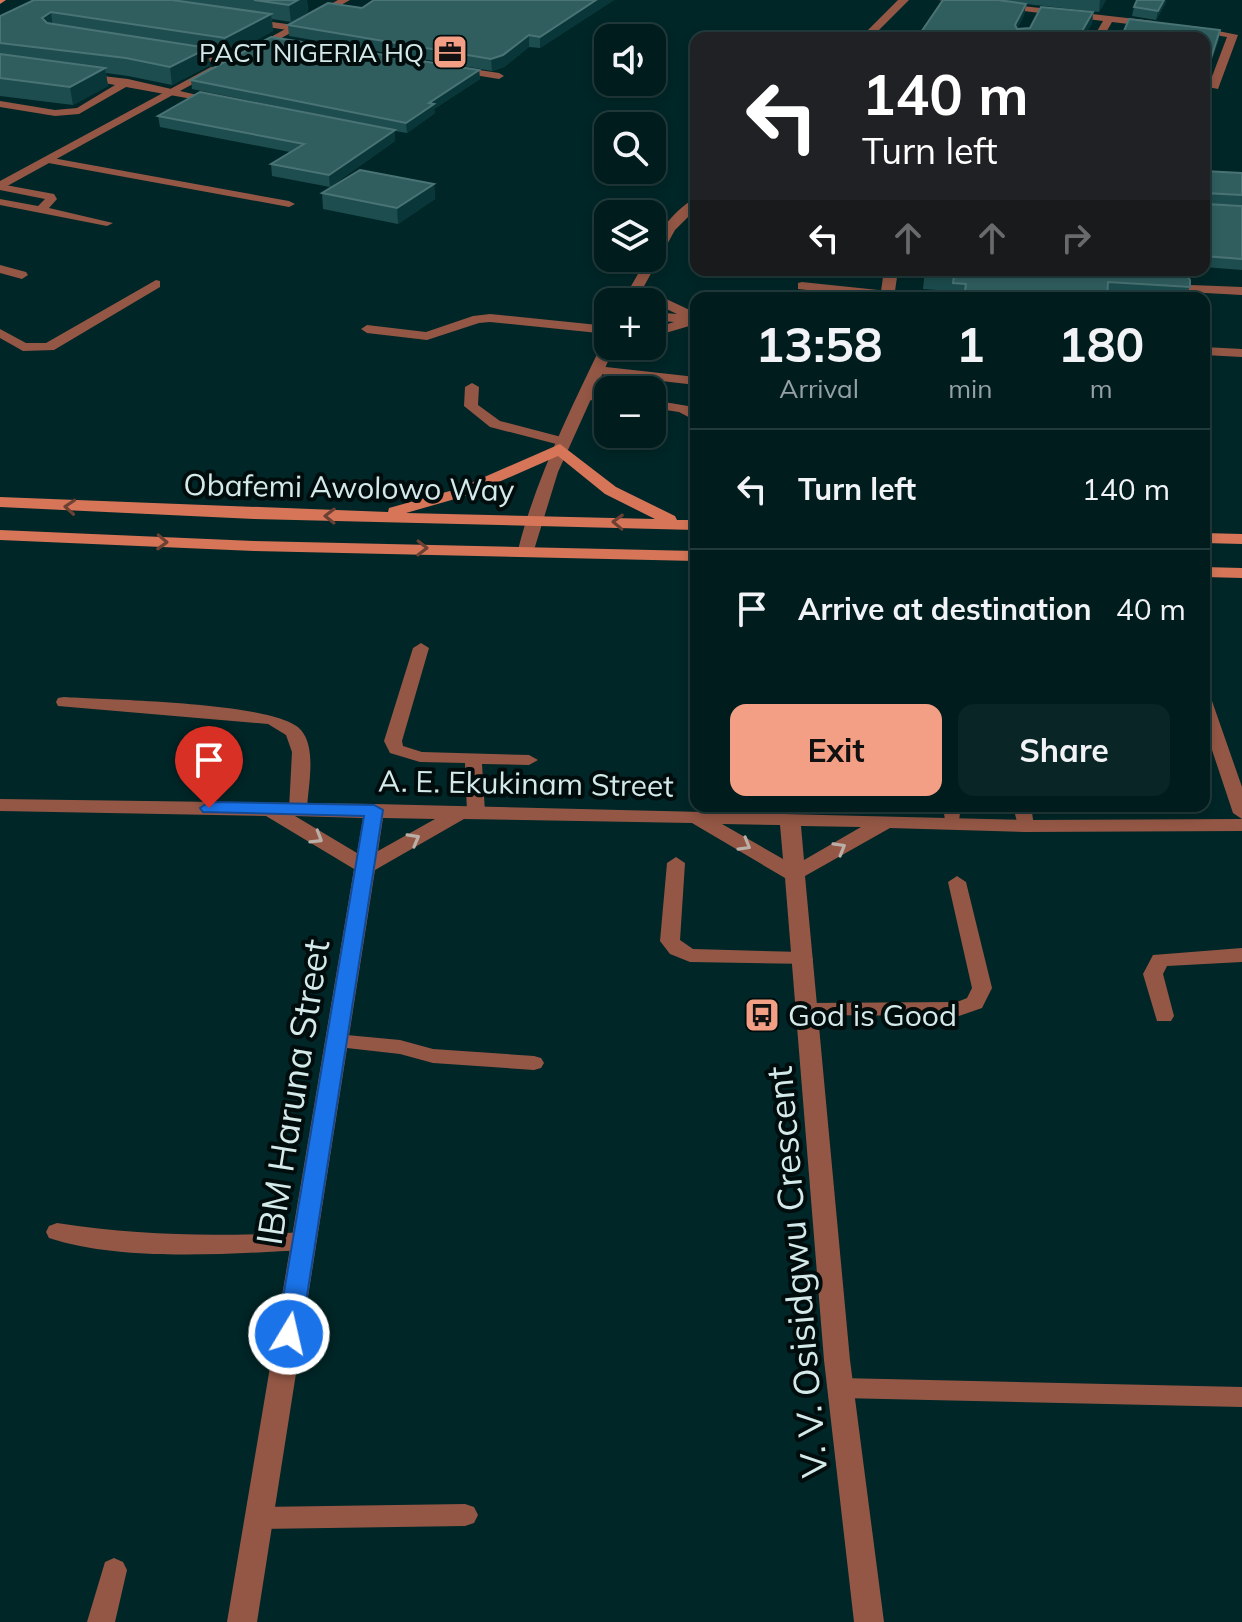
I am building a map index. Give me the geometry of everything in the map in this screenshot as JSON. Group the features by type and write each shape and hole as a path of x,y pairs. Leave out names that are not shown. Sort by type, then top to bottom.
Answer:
{"main road":[{"path":"373,517 463,492 562,446 590,480 625,501 690,525"},
{"name":"Obafemi Awolowo Way","path":"0,502 373,517 690,525"},
{"name":"Obafemi Awolowo Way","path":"0,535 254,546 690,556"},
{"path":"1210,538 1242,539"},
{"path":"1210,572 1242,573"}],"street":[{"path":"0,186 345,0"},
{"path":"871,32 904,0"},
{"path":"943,0 1171,26"},
{"path":"1028,25 1035,11"},
{"path":"1101,32 1109,19"},
{"path":"1186,28 1233,35 1214,87"},
{"path":"271,40 285,43"},
{"path":"442,68 499,76"},
{"path":"637,288 670,228 690,208"},
{"path":"666,308 690,317"},
{"path":"666,317 690,319"},
{"path":"666,329 690,321"},
{"path":"1210,351 1242,353"},
{"path":"526,550 532,520 602,360"},
{"name":"A. E. Ekukinam Street","path":"0,805 886,822 952,815 1023,816 1242,825"},
{"path":"269,809 365,867 470,812"},
{"name":"IBM Haruna Street","path":"242,1622 374,810"},
{"path":"696,817 794,874 886,822"},
{"name":"V. V. Osisidgwu Crescent","path":"790,819 840,1388 869,1622"}],"lane":[{"path":"233,19 294,28"},
{"path":"170,53 229,62"},
{"path":"71,75 128,82 231,103"},
{"path":"0,104 55,113 79,111 128,82"},
{"path":"47,160 289,204"},
{"path":"0,186 50,196 51,199 41,210"},
{"path":"0,202 107,223"},
{"path":"0,269 22,275"},
{"path":"0,333 23,347 49,347 156,284"},
{"path":"802,286 853,292"},
{"path":"1191,289 1242,291"},
{"path":"367,329 427,336 477,319 490,318 594,329"},
{"path":"597,370 690,380"},
{"path":"472,387 471,406 495,424 562,446"},
{"path":"585,396 594,397"},
{"path":"666,406 690,413"},
{"path":"421,648 393,741 396,749 420,757 529,760"},
{"path":"64,702 234,714 273,720 294,732 301,752 298,809"},
{"path":"1210,719 1242,813"},
{"path":"470,812 473,758"},
{"path":"676,863 670,941 677,949 690,955 803,959"},
{"path":"808,1010 959,1009 975,1003 982,988 957,882"},
{"path":"1164,1016 1153,974 1160,960 1242,955"},
{"path":"336,1041 400,1047 433,1056 534,1063"},
{"path":"57,1232 123,1242 210,1246 304,1241"},
{"path":"840,1388 1242,1397"},
{"path":"259,1518 465,1515"},
{"path":"101,1622 114,1570"}],"building":[{"path":"34,0 172,0 271,14 225,38 51,12 42,18 47,23 208,48 170,67 126,58 0,43 0,16"},
{"path":"254,0 298,0 289,5"},
{"path":"374,0 596,0 540,37 529,35 503,55 491,59 288,25 328,3 362,8"},
{"path":"943,0 998,0 1026,4 1015,25 1017,29 1030,28 1041,7 1093,12 1081,32 921,32"},
{"path":"1137,0 1164,0 1158,11 1134,7"},
{"path":"1129,19 1220,30 1210,61 1210,32 1124,32"},
{"path":"271,37 479,70 429,103 434,104 406,123 191,80"},
{"path":"0,54 105,68 70,87 0,78"},
{"path":"200,92 395,130 329,175 271,164 304,144 158,116"},
{"path":"360,170 434,184 397,208 322,193"},
{"path":"1210,171 1242,173 1242,195 1210,193"},
{"path":"1210,204 1242,206 1242,259 1210,256"},
{"path":"954,276 1187,276 1190,287 1108,282 1107,292 965,292 966,284 953,283"}],"place":[{"name":"PACT NIGERIA HQ","path":"450,52"},
{"name":"God is Good","path":"762,1015"}],"route":[{"path":"209,808 374,810 289,1334"}]}
